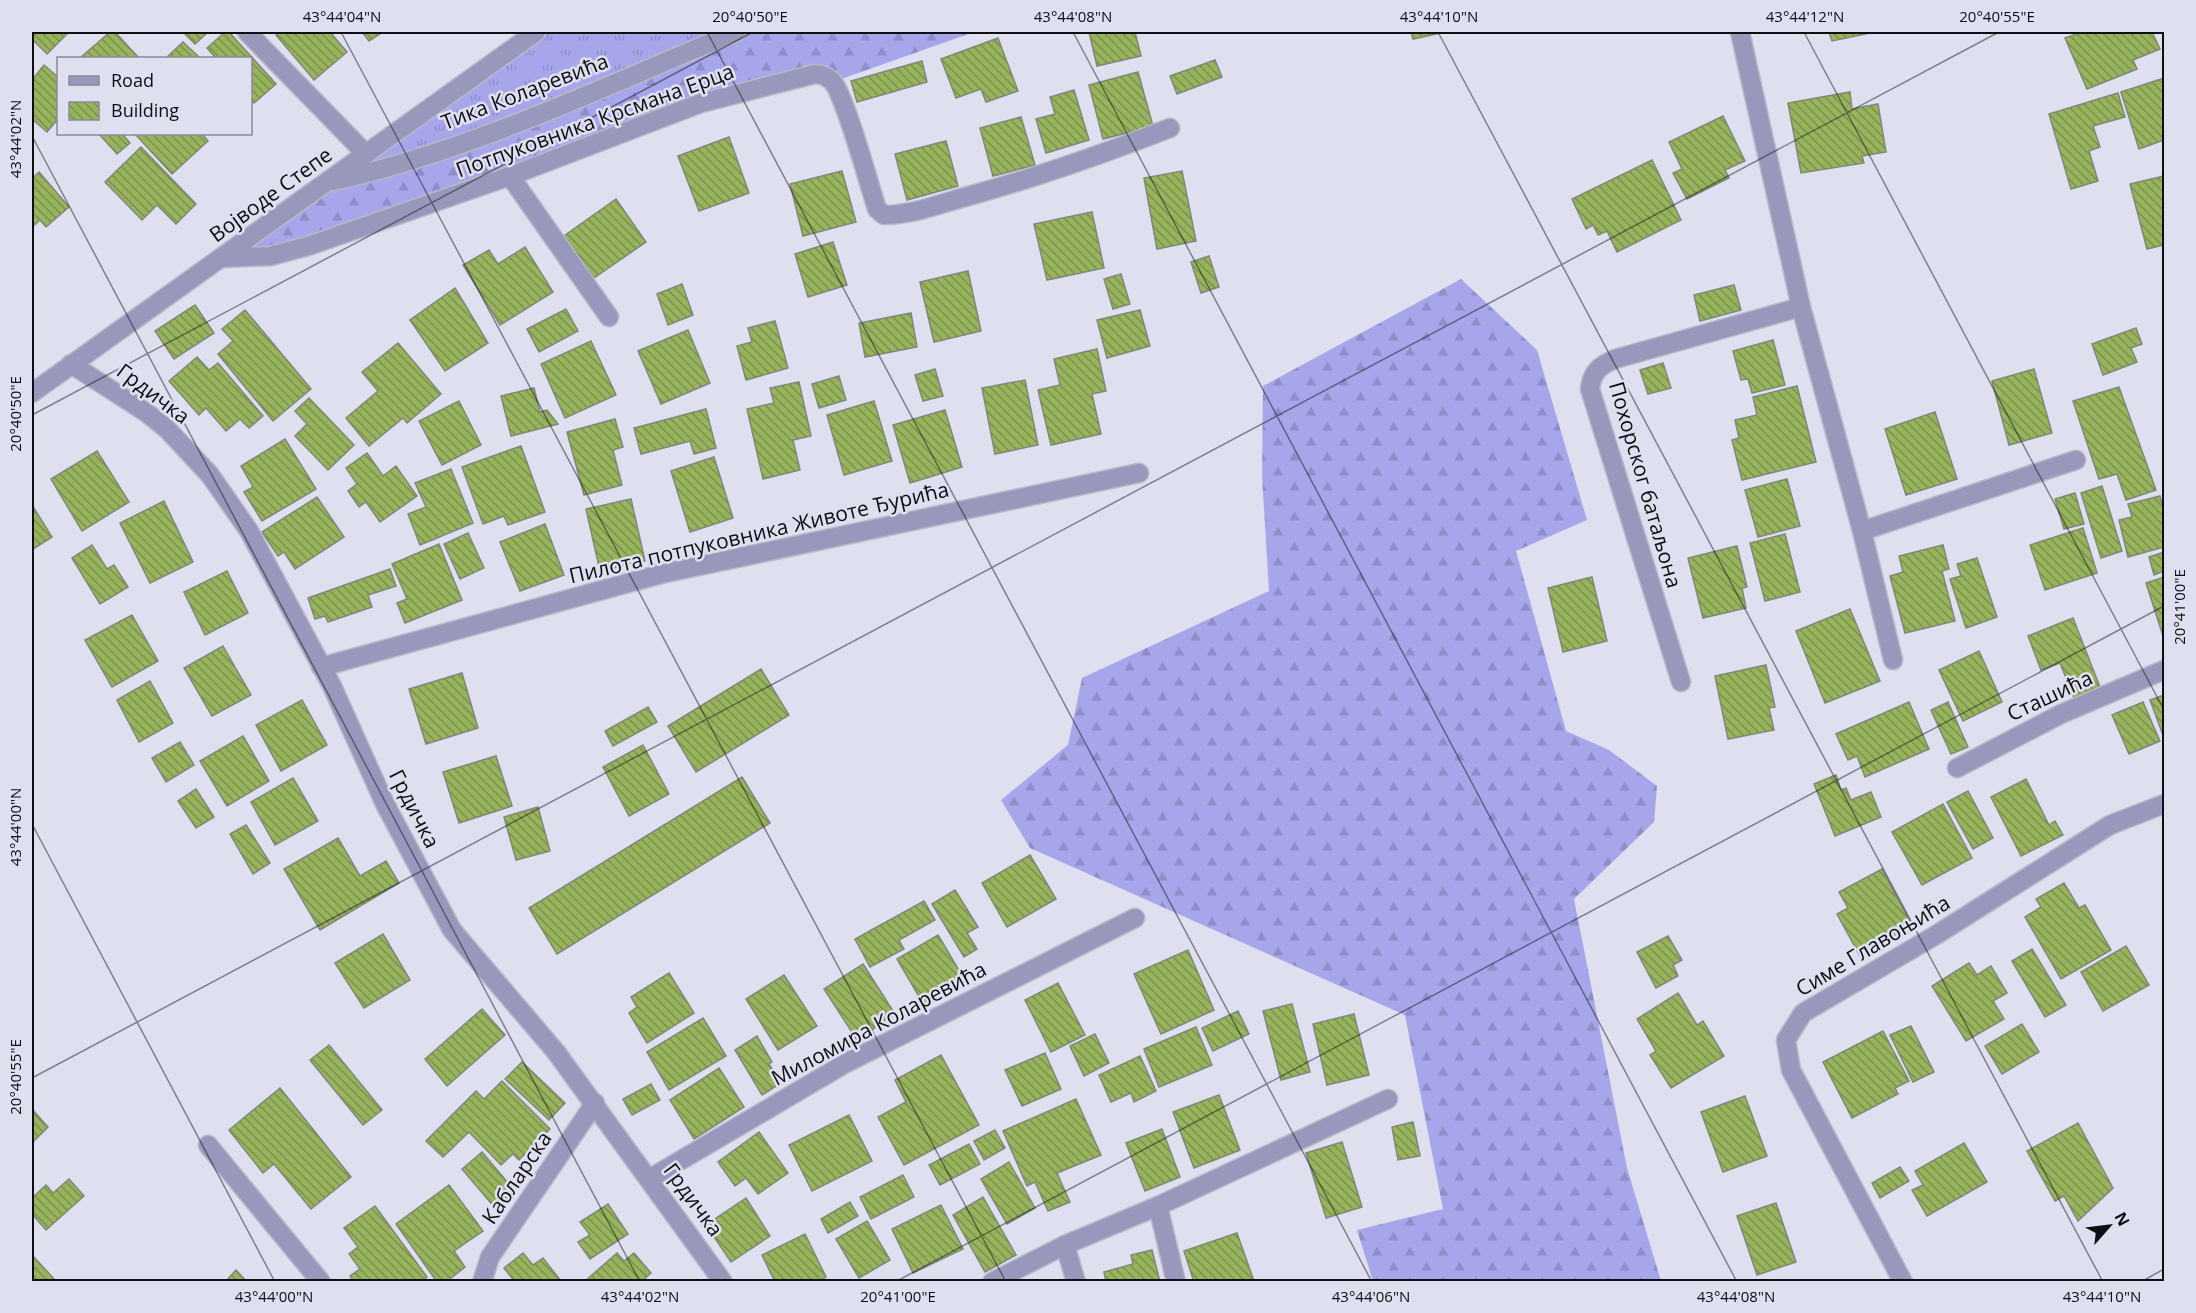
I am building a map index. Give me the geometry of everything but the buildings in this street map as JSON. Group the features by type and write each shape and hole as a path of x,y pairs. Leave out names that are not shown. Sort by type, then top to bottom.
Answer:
{"street":[{"path":"247,32 366,154"},
{"name":"Војводе Степе","path":"32,393 536,32"},
{"name":"Тика Коларевића","path":"326,183 405,162 505,128 736,32"},
{"path":"1740,32 1801,307 1862,531 1893,660"},
{"name":"Потпуковника Крсмана Ерца","path":"222,258 270,256 308,246 510,176 701,103 815,74 823,75 833,82 844,105 877,209 884,215 900,215 977,194 1093,158 1170,128"},
{"path":"510,176 609,317"},
{"name":"Похорског батаљона","path":"1682,682 1590,389 1591,380 1597,368 1615,359 1801,307"},
{"name":"Грдичка","path":"71,364 147,413 167,429 210,475 249,531 321,667 385,804 452,930 556,1052 723,1281"},
{"path":"1862,531 2076,460"},
{"name":"Пилота потпуковника Животе Ђурића","path":"321,667 661,574 1139,473"},
{"name":"Сташића","path":"1957,768 2061,714 2164,670"},
{"name":"Симе Главоњића","path":"1903,1281 1791,1070 1786,1040 1803,1013 1936,935 2110,825 2164,804"},
{"name":"Миломира Коларевића","path":"649,1179 846,1063 1135,918"},
{"path":"992,1281 1065,1245 1158,1206 1388,1099"},
{"name":"Кабларска","path":"482,1281 490,1257 595,1103"},
{"path":"208,1145 321,1281"},
{"path":"1158,1206 1176,1281"},
{"path":"1065,1245 1076,1281"}],"green space":[{"path":"536,32 736,32 505,127 326,183"},
{"path":"736,32 974,32 833,82 798,76 308,246 222,258 326,183 364,174"},
{"path":"1461,279 1537,350 1587,520 1516,551 1566,731 1609,750 1657,786 1654,822 1574,899 1627,1168 1661,1281 1373,1281 1357,1230 1443,1209 1405,1015 1030,848 1001,800 1068,745 1082,678 1269,591 1262,476 1263,386"}]}
